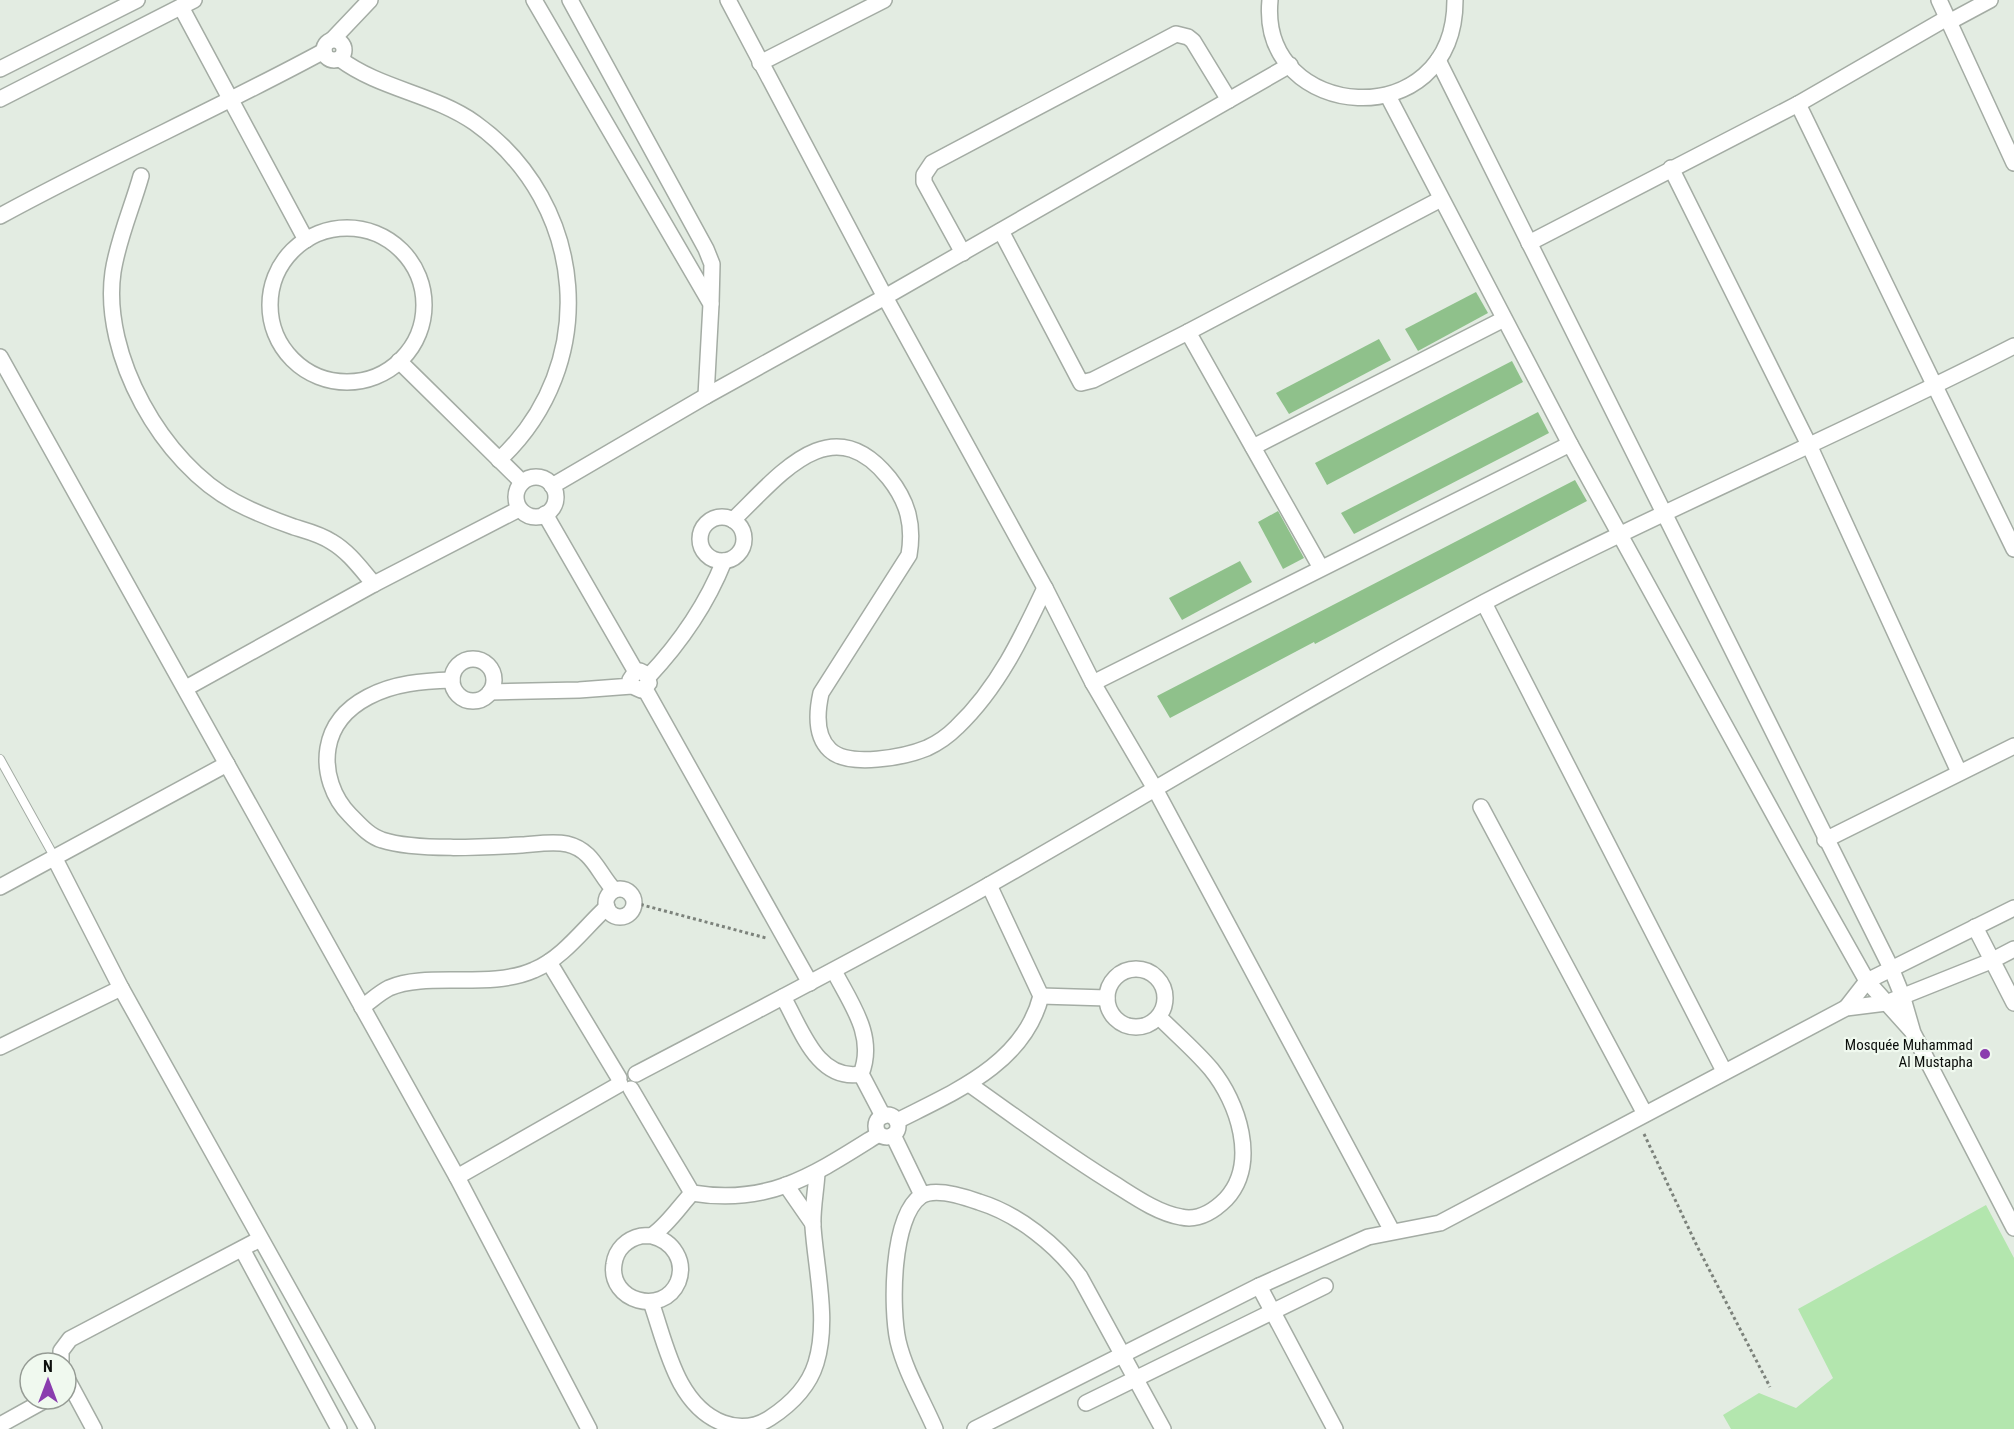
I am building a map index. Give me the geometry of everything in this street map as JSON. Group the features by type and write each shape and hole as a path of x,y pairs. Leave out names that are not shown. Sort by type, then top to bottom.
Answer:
{"street":[{"path":"0,69 137,0"},
{"path":"0,216 93,165 231,101 329,45 370,0"},
{"path":"534,0 711,304"},
{"path":"570,0 712,264 706,396"},
{"path":"728,0 885,297 1045,588 1093,683 1154,787 1392,1231"},
{"path":"760,63 884,0"},
{"path":"1270,0 1269,12 1275,40 1290,65 1310,84 1334,95 1361,100 1388,96 1417,82 1438,60 1452,31 1455,0"},
{"path":"1939,0 2014,163"},
{"path":"1528,243 1798,104 1948,20 1990,0"},
{"path":"0,99 187,4 231,101 306,240"},
{"path":"963,253 924,182 927,168 932,163 1176,34 1193,41 1229,100"},
{"path":"329,45 330,60 340,59 357,72 443,103 475,123 520,165 553,219 569,284 566,334 561,359 552,386 530,428 499,460"},
{"path":"1438,60 1665,513 1825,840 1891,968 1913,1033 2014,1228"},
{"path":"552,486 706,396 963,253 1290,65"},
{"path":"1388,96 1570,444 1867,981 1913,1033"},
{"path":"1798,104 1937,385 2014,549"},
{"path":"603,118 626,105"},
{"path":"618,145 640,131"},
{"path":"1671,168 1809,445 1959,772"},
{"path":"141,176 117,251 113,273 112,309 123,354 150,416 163,438 180,459 213,489 254,511 329,540 348,555 374,584"},
{"path":"1001,231 1081,383 1093,380 1188,332 1441,199"},
{"path":"336,229 358,229 388,240 404,254 420,282 423,314 413,345 399,361 373,377 343,382 313,375 289,356 273,330 270,299 278,270 290,253 306,240 336,229"},
{"path":"1253,447 1504,320"},
{"path":"1188,332 1321,568"},
{"path":"457,1177 627,1081 834,971 989,885 1154,787 1484,603 1620,534 1937,385 2014,346"},
{"path":"0,357 457,1177 589,1429"},
{"path":"399,361 522,482"},
{"path":"1093,683 1570,444"},
{"path":"733,520 797,460 820,449 834,447 852,448 870,459 880,467 904,501 912,528 909,555 821,693 818,716 822,738 830,751 846,758 874,759 913,753 929,747 956,728 984,696 1018,645 1045,588"},
{"path":"538,477 552,486 555,502 545,514 536,517 526,515 519,508 516,490 522,482 538,477"},
{"path":"186,688 374,584 519,508"},
{"path":"545,514 810,983"},
{"path":"726,517 733,520 743,530 744,544 737,556 724,561 716,560 706,554 700,536 705,525 714,518 726,517"},
{"path":"490,692 640,681 667,657 699,613 724,561"},
{"path":"1484,603 1724,1071"},
{"path":"477,660 487,665 492,671 494,681 490,692 482,699 468,701 456,693 452,680 460,664 477,660"},
{"path":"452,680 409,683 377,692 359,701 341,717 330,737 327,766 333,789 345,810 370,833 390,842 471,848 567,844 588,854 614,890"},
{"path":"1825,840 2014,746"},
{"path":"0,887 56,859 227,764"},
{"path":"1481,807 1641,1116"},
{"path":"56,859 121,988 367,1429"},
{"path":"692,1193 736,1197 758,1195 816,1173 888,1127 969,1084 1015,1047 1035,1018 1041,996 989,885"},
{"path":"362,1007 395,986 504,978 535,970 549,962 607,907 609,895 614,890 628,891 634,903 632,910 626,916 618,917 611,914 607,907"},
{"path":"1846,1008 1867,981 2014,908"},
{"path":"1975,927 2014,1003"},
{"path":"975,1429 1259,1286 1368,1237 1440,1223 1846,1008 1886,1003 1991,961 2014,948"},
{"path":"549,962 627,1081 692,1193"},
{"path":"1133,969 1147,971 1158,978 1165,991 1165,1005 1159,1017 1141,1027 1126,1026 1110,1012 1107,998 1110,984 1120,974 1133,969"},
{"path":"834,971 867,1039 868,1051 861,1074 922,1196"},
{"path":"0,1047 121,988"},
{"path":"1041,996 1107,998"},
{"path":"783,997 825,1066 842,1075 861,1074"},
{"path":"969,1084 1090,1170 1130,1194 1178,1217 1198,1217 1214,1209 1233,1189 1242,1160 1242,1135 1236,1113 1216,1075 1159,1017"},
{"path":"651,1302 678,1376 698,1407 711,1417 729,1425 756,1425 767,1420 793,1400 805,1385 816,1364 820,1348 820,1310 813,1224 816,1173"},
{"path":"786,1185 813,1224"},
{"path":"652,1236 692,1193"},
{"path":"935,1429 907,1366 896,1329 897,1251 907,1218 922,1196 935,1193 965,1197 989,1205 1019,1222 1056,1250 1080,1277 1163,1429"},
{"path":"639,1236 652,1236 663,1240 673,1248 680,1270 672,1292 651,1302 631,1299 621,1290 615,1278 614,1265 618,1252 627,1242 639,1236"},
{"path":"61,1351 70,1340 260,1239"},
{"path":"242,1249 339,1429"},
{"path":"1259,1286 1335,1429"},
{"path":"1086,1403 1325,1286"},
{"path":"78,1402 94,1429"},
{"path":"0,1425 25,1411"}],"lane":[{"path":"0,759 56,859"}],"path":[{"path":"634,903 789,945"},
{"path":"1641,1116 1697,1246 1770,1388"}],"green space":[{"path":"1986,1205 2014,1258 2014,1429 1731,1429 1723,1415 1759,1393 1796,1408 1833,1378 1798,1309"}],"building":[{"path":"1476,292 1488,313 1418,351 1405,329"},
{"path":"1379,339 1391,360 1289,414 1276,393"},
{"path":"1512,361 1523,382 1327,485 1315,463"},
{"path":"1538,412 1549,433 1354,534 1341,513"},
{"path":"1575,480 1587,501 1315,644 1314,642 1170,718 1157,696"},
{"path":"1278,511 1304,558 1283,569 1258,522"},
{"path":"1240,561 1252,582 1182,620 1169,598"}],"place":[{"name":"Mosquée Muhammad Al Mustapha","path":"1985,1054"}]}
